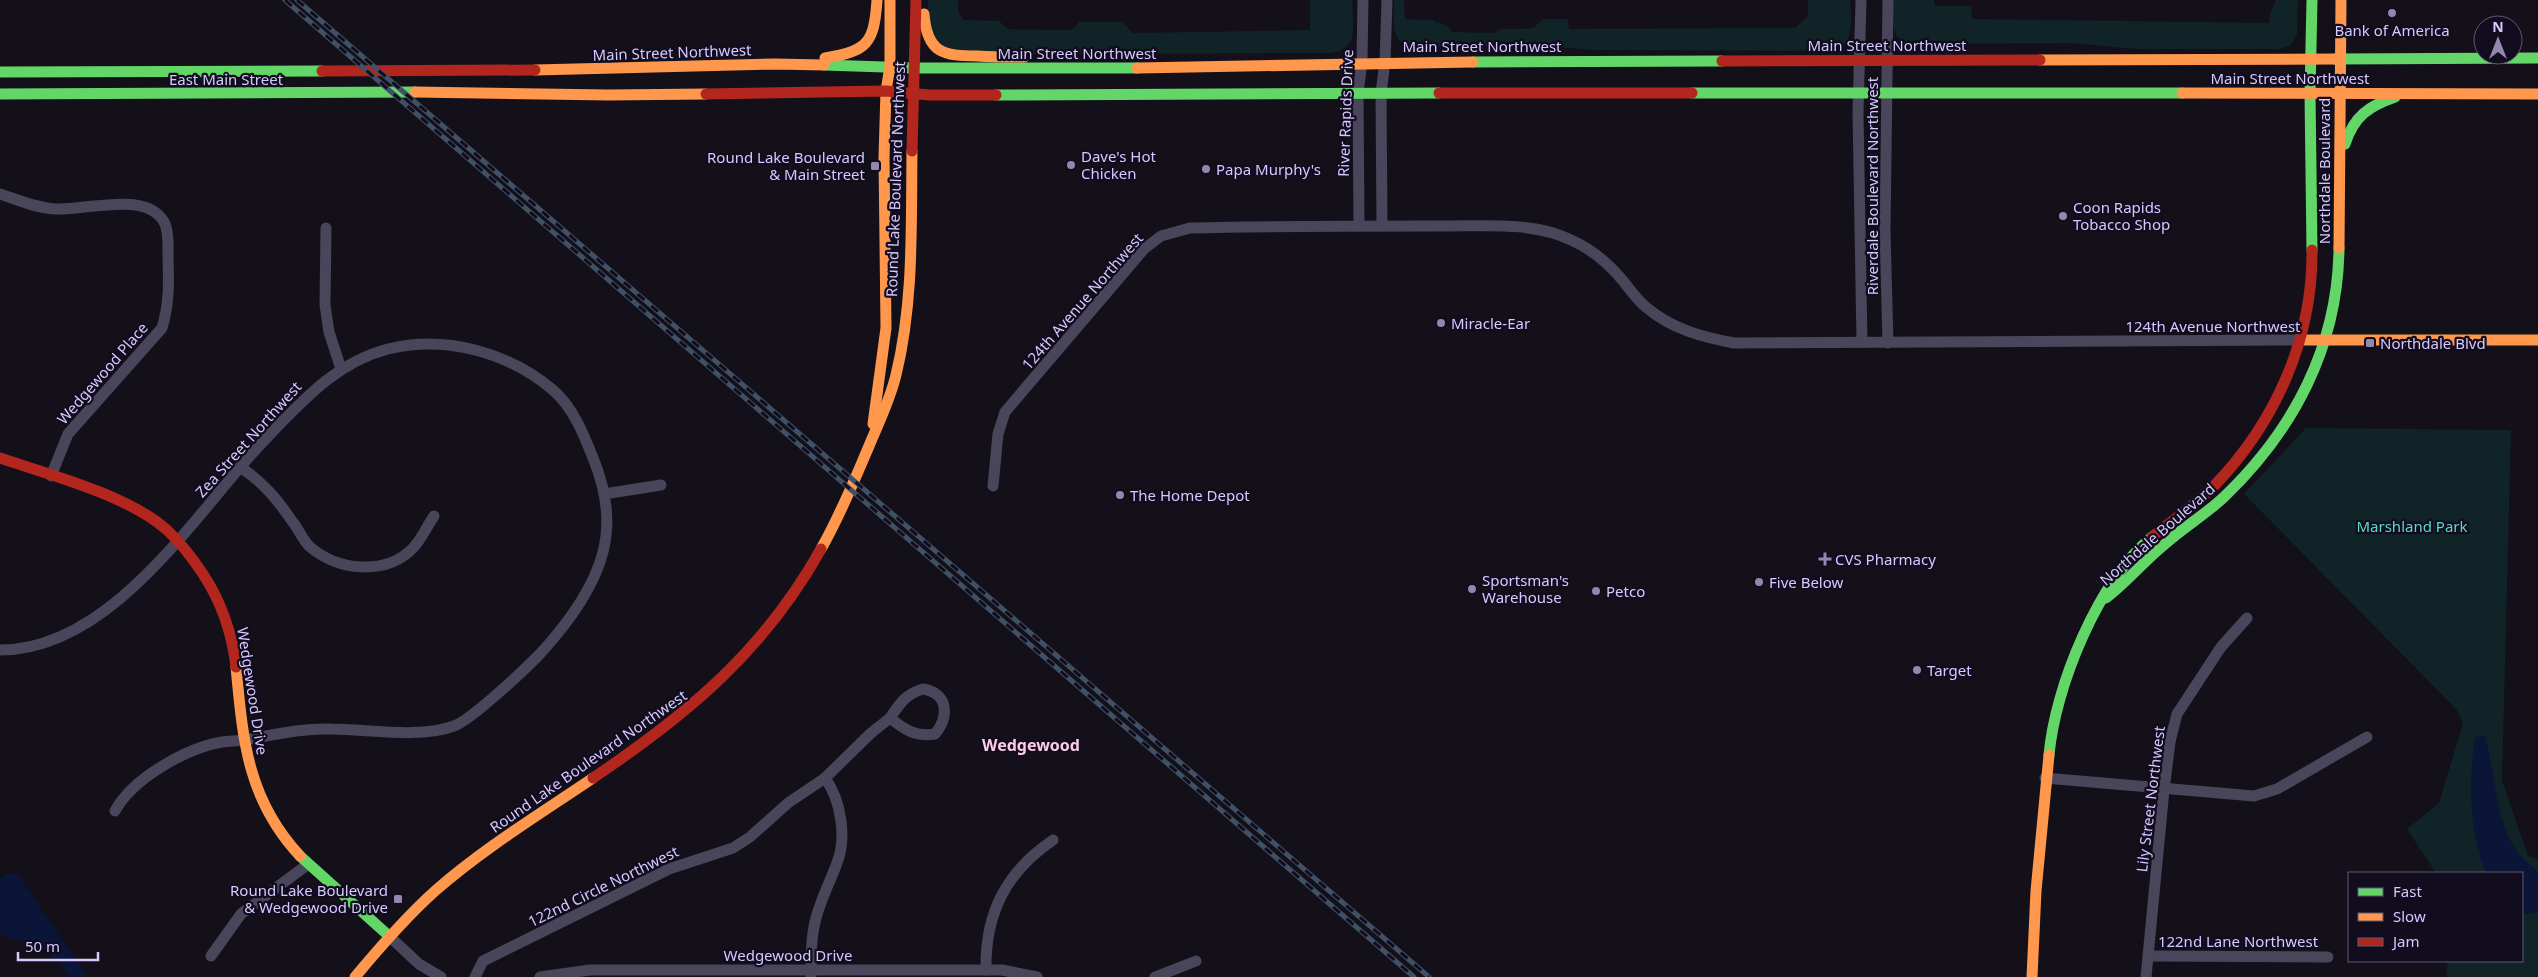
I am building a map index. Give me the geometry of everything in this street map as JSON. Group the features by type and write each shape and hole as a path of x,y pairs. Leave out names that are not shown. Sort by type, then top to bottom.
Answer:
{"main road":[{"path":"805,65 817,59 856,53 870,44 876,25 876,0"},
{"name":"Round Lake Boulevard Northwest","path":"870,444 886,320 884,157 886,91 890,66 890,0"},
{"name":"Round Lake Boulevard Northwest","path":"355,977 389,936 426,899 465,866 665,728 702,698 737,664 768,629 796,591 837,525 888,403 895,377 908,297 916,0"},
{"path":"924,0 925,34 933,46 949,56 1071,58 1087,60 1101,69"},
{"name":"Northdale Boulevard","path":"2104,600 2114,579 2145,543 2213,487 2254,439 2273,409 2301,340 2312,267 2310,93 2312,0"},
{"name":"Northdale Boulevard","path":"2104,600 2122,587 2153,553 2223,498 2272,447 2307,391 2327,340 2338,287 2341,0"},
{"name":"Main Street Northwest","path":"427,71 805,65 914,68 1101,69 1362,62 2538,58"},
{"name":"East Main Street","path":"0,72 427,71"},
{"name":"Main Street Northwest","path":"452,92 608,95 886,91 914,95 1888,92 2538,94"},
{"name":"East Main Street","path":"0,94 452,92"},
{"path":"2340,165 2350,125 2370,106 2406,94"},
{"name":"124th Avenue Northwest","path":"2301,340 2538,340"},
{"name":"Wedgewood Drive","path":"0,458 99,494 146,516 165,528 203,572 216,595 228,623 234,647 244,740 255,788 264,808 308,865 389,936"},
{"path":"2032,977 2045,778 2050,743 2065,683 2087,629 2104,600"}],"street":[{"name":"River Rapids Drive","path":"1358,226 1358,93 1362,62 1363,0"},
{"path":"1387,0 1385,62 1380,93 1382,226 1500,227 1546,231 1572,240 1596,255 1616,272 1646,308 1675,326 1702,337 1734,343 1862,342"},
{"name":"Riverdale Boulevard Northwest","path":"1861,0 1859,93 1862,342"},
{"name":"Riverdale Boulevard Northwest","path":"1888,0 1885,232 1888,342"},
{"name":"Wedgewood Place","path":"0,194 36,206 55,209 87,208 113,203 133,204 152,209 164,222 167,237 169,280 167,312 162,328 68,434 51,476"},
{"name":"124th Avenue Northwest","path":"993,486 998,434 1005,412 1153,242 1172,232 1190,228 1382,226"},
{"path":"326,228 325,305 329,332 341,369"},
{"name":"124th Avenue Northwest","path":"1862,342 2301,340"},
{"name":"Zea Street Northwest","path":"0,650 29,649 62,638 93,619 126,592 178,542 240,467 313,389 341,369 387,350 433,344 478,350 523,369 555,392 580,427 596,466 604,494 606,528 604,549 596,574 558,633 529,665 459,725 437,731 304,729 244,740 220,742 197,750 145,776 124,795 114,811"},
{"path":"240,467 260,480 308,544 321,555 341,563 379,567 395,562 414,548 434,516"},
{"path":"604,494 661,485"},
{"name":"Lily Street Northwest","path":"2146,977 2164,790 2170,742 2177,714 2221,647 2247,618"},
{"name":"122nd Circle Northwest","path":"475,977 483,962 678,865 732,848 750,837 788,803 825,778 871,733 890,718 902,701 911,693 924,689 932,690 940,697 945,708 944,724 935,734 923,736 908,732 890,718"},
{"path":"2045,778 2164,790 2254,796 2285,785 2367,736"},
{"path":"811,974 814,928 822,899 838,861 842,829 839,804 825,778"},
{"path":"986,970 985,947 990,924 1004,890 1022,864 1053,840"},
{"path":"211,956 241,914 308,865"},
{"name":"Wedgewood Drive","path":"389,936 419,964 442,977"},
{"name":"122nd Lane Northwest","path":"2148,956 2328,957"},
{"path":"1155,977 1196,961"},
{"name":"Wedgewood Drive","path":"540,977 590,970 811,974 986,970 1019,972 1037,977"}],"green space":[{"path":"928,0 958,0 958,12 964,20 999,21 1008,29 1068,30 1075,28 1079,22 1122,22 1133,33 1310,30 1310,0 1352,0 1353,27 1350,42 1346,47 1339,51 1328,53 995,54 955,50 938,44 928,24"},
{"path":"1394,0 1404,0 1405,19 1434,20 1434,22 1447,26 1452,32 1494,33 1501,29 1533,28 1543,19 1568,19 1569,29 1795,28 1808,16 1808,0 1850,0 1851,24 1848,38 1838,48 1830,51 1591,50 1544,46 1410,47 1403,44 1396,34 1394,28"},
{"path":"1893,0 1934,0 1935,6 1971,6 1972,19 2269,23 2270,14 2276,0 2298,0 2297,34 2291,45 2280,49 2137,49 2071,43 1909,44 1902,41 1895,32 1893,26"},
{"name":"Marshland Park","path":"2306,428 2511,430 2502,780 2528,856 2538,859 2538,977 2446,977 2448,962 2523,962 2523,872 2435,872 2407,829 2439,803 2463,723 2457,710 2244,494"}],"water":[{"path":"2485,736 2496,794 2509,838 2523,859 2538,872 2538,912 2523,915 2523,872 2486,872 2480,857 2473,823 2471,788 2475,737"},
{"path":"6,874 17,874 88,977 69,977 57,961 41,947 29,942 11,939 0,933 0,879"}],"railway":[{"path":"285,0 1414,977"},
{"path":"297,0 1429,977"}],"traffic: fast":[{"path":"2312,0 2310,93 2312,250"},
{"path":"2335,59 2538,58"},
{"path":"1473,62 1722,61"},
{"path":"824,65 914,68 1137,68"},
{"path":"0,72 322,71"},
{"path":"0,94 415,92"},
{"path":"996,95 1439,93"},
{"path":"1692,93 2182,93"},
{"path":"2345,144 2353,126 2364,113 2377,104 2395,97"},
{"path":"2106,598 2157,551 2224,497 2249,471 2291,415 2321,352 2337,284 2339,248"},
{"path":"2049,755 2060,698 2070,668 2097,607 2132,556 2152,537"},
{"path":"300,856 389,936"}],"traffic: slow":[{"path":"825,58 851,52 860,48 866,42 874,26 877,0"},
{"path":"873,424 886,328 884,157 886,91 890,66 890,0"},
{"path":"2339,248 2341,0"},
{"path":"924,14 929,37 939,50 966,56 1024,57"},
{"path":"2040,60 2335,59"},
{"path":"1137,68 1473,62"},
{"path":"535,70 775,64 824,65"},
{"path":"415,92 608,95 706,94"},
{"path":"2182,93 2538,94"},
{"path":"821,549 852,485 884,411 896,375 902,347 909,291 912,151"},
{"path":"2301,340 2538,340"},
{"path":"236,667 245,744 258,790 282,835 300,856"},
{"path":"2032,977 2036,891 2049,755"},
{"path":"355,977 424,901 454,875 512,832 593,778"}],"traffic: jam":[{"path":"912,151 916,0"},
{"path":"1722,61 2040,60"},
{"path":"322,71 535,70"},
{"path":"706,94 886,91 929,95 996,95"},
{"path":"1439,93 1692,93"},
{"path":"2152,537 2214,486 2236,461 2272,407 2298,347 2306,316 2311,283 2312,250"},
{"path":"0,458 110,496 131,506 167,530 195,563 216,596 229,630 236,667"},
{"path":"593,778 661,730 721,678 775,619 799,586 821,549"}],"place":[{"name":"Bank of America","path":"2392,13"},
{"name":"Dave's Hot Chicken","path":"1071,165"},
{"name":"Round Lake Boulevard & Main Street","path":"875,166"},
{"name":"Papa Murphy's","path":"1206,169"},
{"name":"Coon Rapids Tobacco Shop","path":"2063,216"},
{"name":"Miracle-Ear","path":"1441,323"},
{"name":"Northdale Blvd","path":"2370,343"},
{"name":"The Home Depot","path":"1120,495"},
{"name":"CVS Pharmacy","path":"1825,559"},
{"name":"Five Below","path":"1759,582"},
{"name":"Sportsman's Warehouse","path":"1472,589"},
{"name":"Petco","path":"1596,591"},
{"name":"Target","path":"1917,670"},
{"name":"Round Lake Boulevard & Wedgewood Drive","path":"398,899"}],"district":[{"name":"Wedgewood","path":"1031,745"}]}
